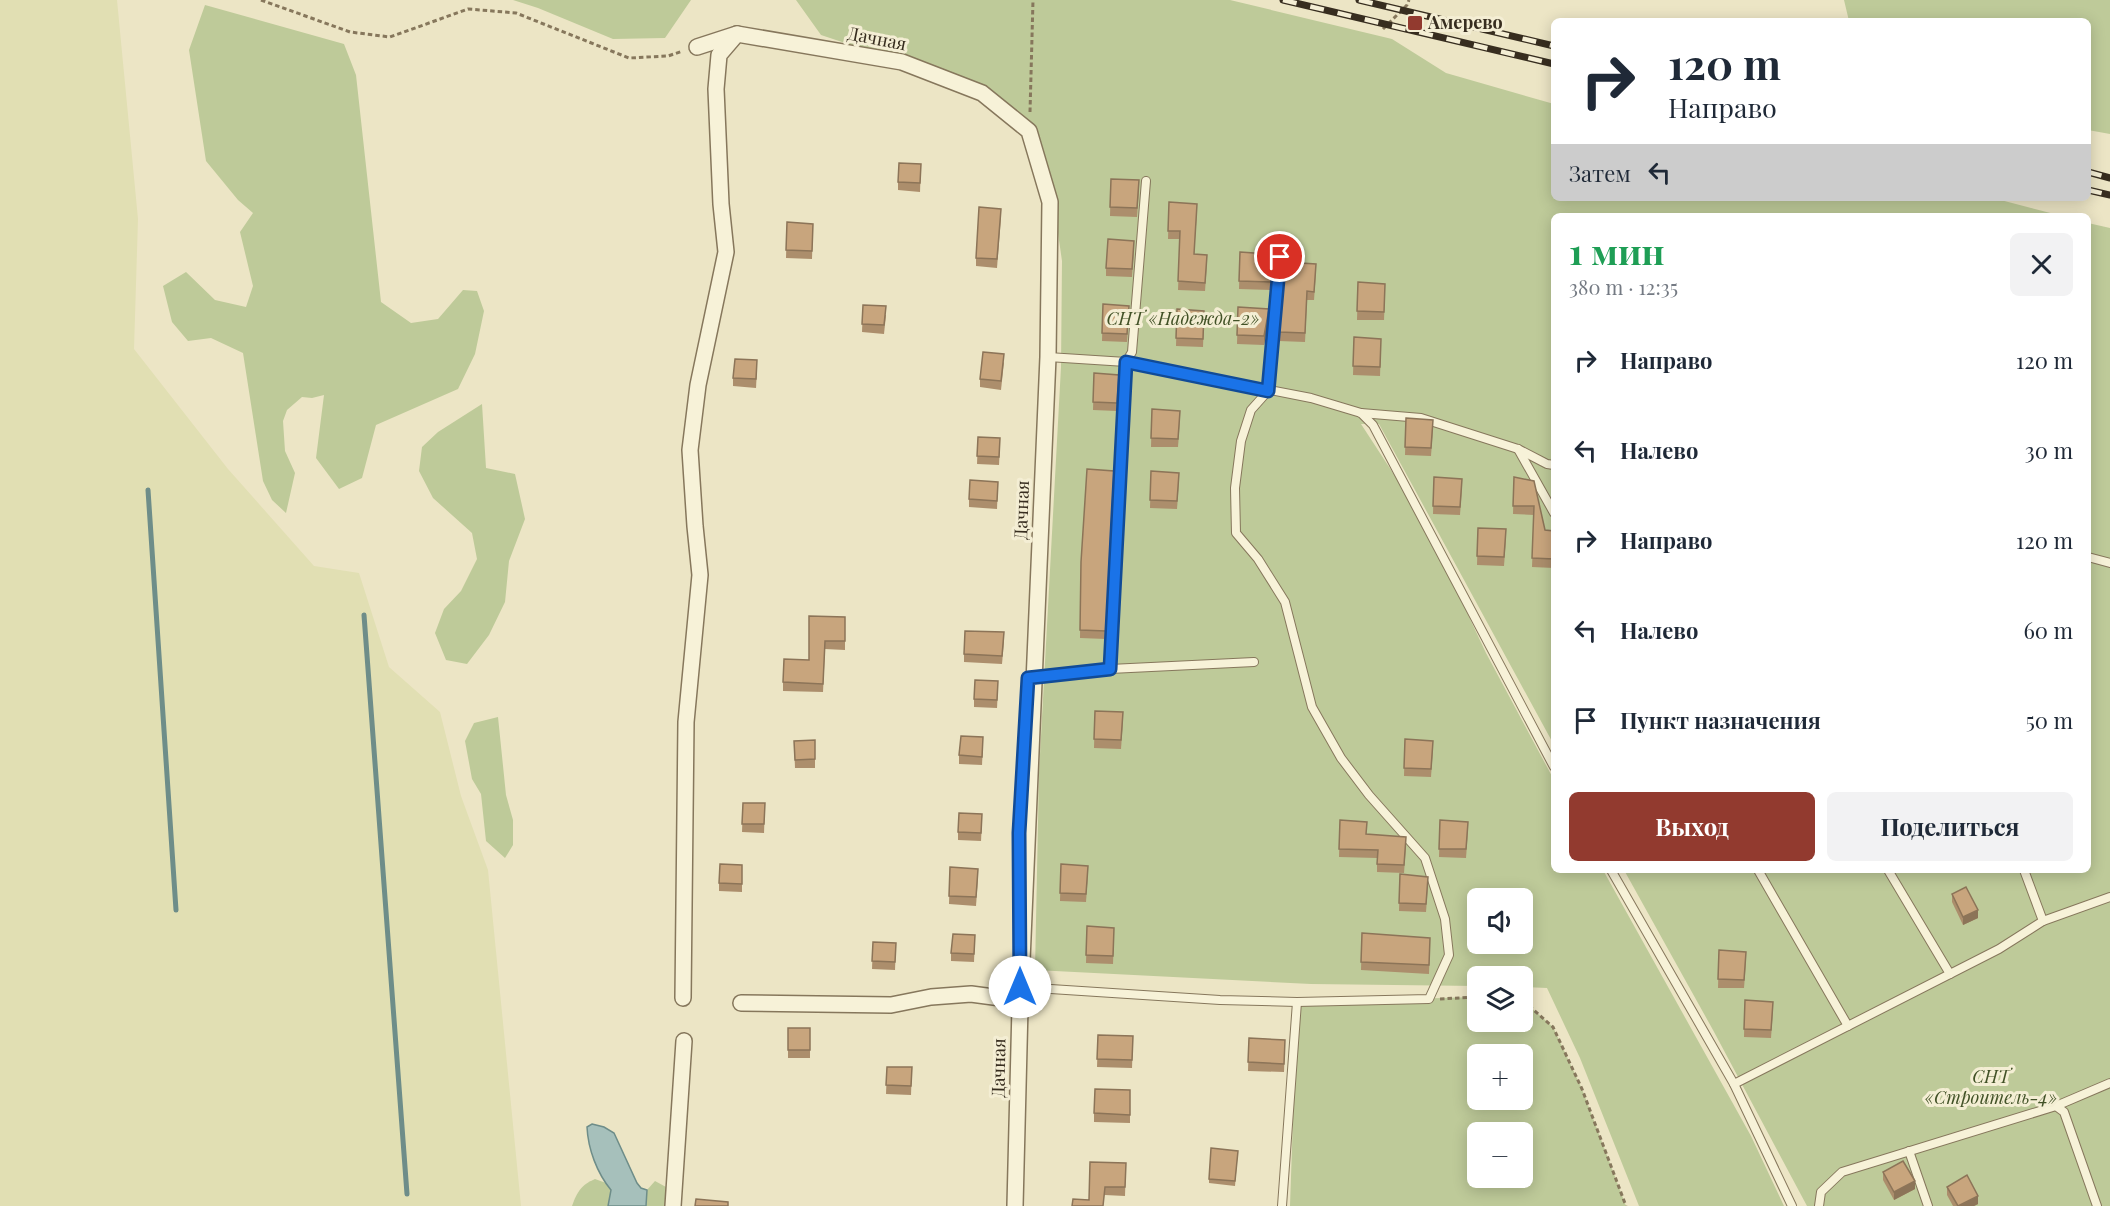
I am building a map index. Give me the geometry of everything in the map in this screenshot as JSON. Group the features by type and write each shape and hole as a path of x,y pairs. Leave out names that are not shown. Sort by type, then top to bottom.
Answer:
{"street":[{"path":"697,47 737,34"},
{"path":"683,999 686,722 700,574 694,526 690,450 698,385 726,252 716,89 719,55 737,34"},
{"name":"Дачная","path":"737,34 812,40 902,62 982,93 1029,131"},
{"path":"1020,987 1019,833 1051,281 1050,202 1029,131"},
{"name":"Дачная","path":"1015,1206 1020,1007 1048,357"},
{"path":"741,1003 891,1005 931,997 971,994 1002,998 1020,1007"},
{"path":"673,1206 684,1041"}],"lane":[{"path":"1110,669 1126,362 1132,352 1146,181"},
{"path":"1020,987 1220,1000 1297,1002 1429,999 1449,955 1445,919 1425,858 1369,795 1335,748 1312,707 1285,602 1258,559 1236,533 1235,488 1241,441 1251,410 1268,391 1280,257"},
{"path":"1048,357 1126,362 1311,398 1361,413 1421,418 1518,449 1551,465"},
{"path":"1361,413 1373,424 1551,761"},
{"path":"1518,449 1551,508"},
{"path":"2091,558 2110,563"},
{"path":"1028,678 1110,669 1254,662"},
{"path":"1613,873 1734,1084 1792,1206"},
{"path":"1760,873 1848,1026"},
{"path":"1890,873 1950,974"},
{"path":"2025,873 2043,921"},
{"path":"1734,1084 1999,949 2043,921 2110,897"},
{"path":"1282,1206 1297,1002"},
{"path":"1819,1206 1821,1192 1842,1172 2055,1106 2110,1083"},
{"path":"2055,1106 2064,1112 2097,1206"},
{"path":"1909,1151 1928,1206"}],"path":[{"path":"261,0 350,32 390,37 468,9 516,13 629,58 668,56 697,47"},
{"path":"1029,131 1033,0"},
{"path":"1383,29 1407,5 1409,0"},
{"path":"1429,999 1467,998"},
{"path":"1533,1009 1553,1027 1582,1089 1626,1206"}],"shaded area":[{"path":"0,0 117,0 138,219 134,349 228,469 314,566 359,573 389,667 440,712 461,796 488,870 521,1206 0,1206"}],"green space":[{"path":"513,0 691,0 665,38 613,39"},
{"name":"СНТ «Надежда-2»","path":"796,0 1230,0 1392,39 1446,73 1551,103 1551,201 2004,201 2050,213 1551,213 1551,739 1379,424 1361,424 1423,519 1486,653 1551,774 1551,873 1605,873 1751,1136 1784,1206 1639,1206 1580,1058 1547,988 1533,987 1533,966 1467,966 1467,986 1311,984 1035,970 1039,773 1061,367 1062,261 1051,184 1033,138 981,95 878,54 821,35"},
{"path":"1844,0 2110,0 2110,134 2091,131 2091,18 1848,18"},
{"path":"205,5 344,44 356,75 381,302 411,323 438,319 463,290 477,291 484,311 475,354 458,389 376,425 362,478 339,489 316,458 324,395 312,398 302,397 287,410 283,421 285,451 295,473 286,513 272,500 263,481 243,353 211,338 188,341 172,322 163,286 186,272 215,300 246,307 253,286 240,232 253,213 238,200 206,161 189,50"},
{"name":"СНТ «Строитель-4»","path":"2091,224 2110,228 2110,1206 1807,1206 1626,873 2091,873"},
{"path":"482,404 486,468 515,474 525,519 509,561 505,602 489,635 467,664 446,660 435,633 444,609 461,591 477,559 472,533 433,498 419,471 422,447 438,432"},
{"path":"498,717 506,795 513,820 513,845 505,858 486,841 481,794 472,779 465,741 474,723"},
{"path":"1467,997 1467,1032 1533,1032 1533,1009 1553,1027 1582,1089 1626,1206 1290,1206 1297,1002"},
{"path":"595,1179 606,1183 611,1190 608,1206 572,1206 580,1190"},
{"path":"655,1181 666,1187 665,1206 646,1206 647,1190"}],"water":[{"path":"592,1124 614,1133 637,1183 641,1188 647,1190 646,1206 608,1206 611,1190 594,1160 589,1144 587,1127"}],"building":[{"path":"899,163 921,164 920,183 898,182"},
{"path":"1111,179 1139,180 1137,208 1110,207"},
{"path":"1169,202 1197,204 1194,254 1207,255 1205,283 1178,281 1180,231 1168,231"},
{"path":"979,207 1001,209 997,259 976,258"},
{"path":"787,222 813,224 812,251 786,250"},
{"path":"1108,239 1134,241 1132,269 1106,268"},
{"path":"1240,252 1268,254 1267,260 1273,261 1271,282 1239,281"},
{"path":"1285,262 1316,264 1314,292 1307,291 1305,333 1279,332"},
{"path":"1358,282 1385,284 1384,312 1357,311"},
{"path":"1103,304 1129,306 1127,334 1102,333"},
{"path":"863,305 886,306 884,325 862,324"},
{"path":"1238,307 1269,309 1264,336 1237,335"},
{"path":"1177,309 1204,311 1203,339 1176,338"},
{"path":"1354,337 1381,339 1380,367 1353,366"},
{"path":"983,352 1004,354 1001,381 980,379"},
{"path":"735,359 757,360 756,379 733,378"},
{"path":"1094,373 1119,375 1117,403 1093,402"},
{"path":"1152,409 1180,411 1178,439 1151,438"},
{"path":"1406,418 1433,420 1431,448 1405,447"},
{"path":"978,437 1000,438 999,457 977,456"},
{"path":"1087,469 1114,471 1106,631 1080,630 1081,562"},
{"path":"1151,471 1179,473 1177,501 1150,500"},
{"path":"1434,477 1462,479 1460,507 1433,506"},
{"path":"1514,477 1534,481 1545,530 1551,531 1551,559 1532,558 1534,506 1513,506"},
{"path":"970,480 998,482 997,501 969,499"},
{"path":"1478,528 1506,529 1504,557 1477,556"},
{"path":"809,616 845,617 845,641 825,641 823,684 783,682 784,659 809,660"},
{"path":"965,631 1004,632 1002,656 964,654"},
{"path":"975,680 998,681 997,700 974,699"},
{"path":"1095,711 1123,712 1121,740 1094,739"},
{"path":"961,736 983,737 982,757 959,755"},
{"path":"1405,739 1433,741 1431,769 1404,768"},
{"path":"815,740 815,759 795,760 794,741"},
{"path":"743,803 765,803 764,824 742,824"},
{"path":"959,813 982,814 981,833 958,832"},
{"path":"1340,820 1367,822 1366,834 1406,837 1404,865 1377,864 1378,850 1339,849"},
{"path":"1440,820 1468,822 1466,849 1439,849"},
{"path":"720,864 742,865 742,884 719,883"},
{"path":"1061,864 1088,866 1086,894 1060,893"},
{"path":"950,867 978,869 976,897 949,896"},
{"path":"1400,874 1428,877 1426,904 1399,903"},
{"path":"1966,887 1978,910 1963,917 1952,894"},
{"path":"1087,926 1114,928 1113,956 1086,955"},
{"path":"1362,933 1430,938 1429,965 1361,962"},
{"path":"953,934 975,935 974,954 951,953"},
{"path":"873,942 896,943 895,962 872,961"},
{"path":"1719,950 1746,952 1744,980 1718,979"},
{"path":"1745,1000 1773,1002 1771,1030 1744,1029"},
{"path":"788,1028 810,1028 810,1050 788,1050"},
{"path":"1098,1035 1133,1036 1132,1060 1097,1059"},
{"path":"1249,1038 1285,1040 1284,1064 1248,1062"},
{"path":"887,1067 912,1067 911,1086 886,1085"},
{"path":"1095,1089 1130,1090 1130,1115 1094,1113"},
{"path":"1211,1148 1238,1151 1235,1181 1209,1179"},
{"path":"1903,1161 1915,1181 1894,1192 1883,1172"},
{"path":"1090,1162 1126,1163 1125,1187 1105,1187 1103,1206 1072,1206 1073,1199 1089,1200"},
{"path":"1967,1175 1978,1196 1958,1206 1947,1187"},
{"path":"696,1199 728,1202 728,1206 695,1206"}],"waterway":[{"path":"148,490 176,910"},
{"path":"364,615 407,1194"}],"railway":[{"path":"1283,0 1551,63"},
{"path":"1359,0 1551,45"},
{"path":"2091,173 2110,178"},
{"path":"2091,191 2110,195"}],"place":[{"name":"Амерево","path":"1415,23"}],"route":[{"path":"1020,987 1019,833 1028,678 1110,669 1126,362 1268,391 1280,257"}]}
